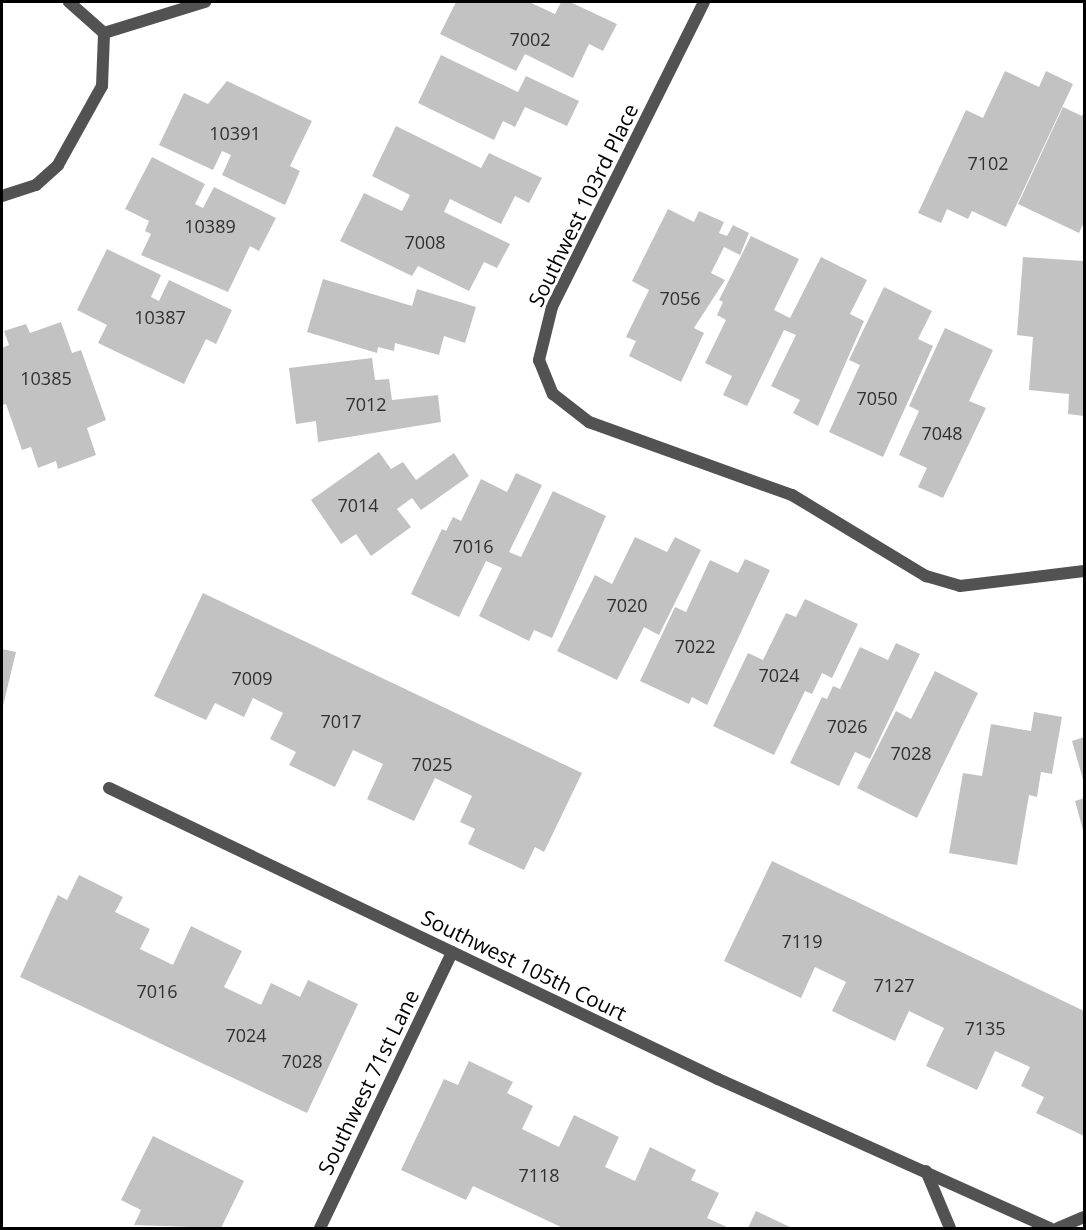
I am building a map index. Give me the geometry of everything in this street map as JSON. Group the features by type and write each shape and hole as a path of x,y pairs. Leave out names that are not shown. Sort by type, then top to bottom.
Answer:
{"street":[{"path":"69,2 104,33"},
{"path":"104,33 205,2"},
{"name":"Southwest 103rd Place","path":"704,2 552,307 539,360 553,394 589,422 792,495 926,576 960,586 1084,571"},
{"path":"2,196 36,185 58,165 102,86 104,33"},
{"name":"Southwest 105th Court","path":"109,788 452,952 1050,1228"},
{"name":"Southwest 71st Lane","path":"320,1228 452,952"},
{"path":"926,1171 950,1228"},
{"path":"1058,1228 1084,1217"}],"building":[{"path":"456,2 529,2 555,14 561,2 570,2 617,24 603,51 589,44 573,78 525,54 516,71 440,34"},
{"path":"441,55 518,92 526,76 579,101 567,126 525,107 515,127 503,121 494,140 418,103"},
{"path":"1005,71 1039,87 1046,71 1073,84 1006,227 972,211 968,219 947,209 941,223 918,213 966,110 983,118"},
{"path":"227,81 312,121 290,166 300,171 285,205 222,175 231,155 222,151 213,170 159,145 184,93 208,104"},
{"path":"1063,107 1082,116 1084,110 1084,222 1079,233 1018,204"},
{"path":"396,126 481,168 489,153 542,178 529,203 515,196 501,224 450,199 444,212 510,244 497,268 484,262 469,291 418,266 412,276 340,241 364,193 402,211 410,195 372,176"},
{"path":"152,157 205,184 195,204 203,208 214,187 276,218 259,251 250,246 228,292 141,255 151,234 145,231 149,221 125,209"},
{"path":"668,209 694,222 699,211 724,222 719,233 727,236 733,225 749,233 740,255 724,247 711,273 725,280 694,328 704,333 681,382 629,356 636,341 626,337 649,290 632,281"},
{"path":"751,236 799,259 774,310 790,318 821,257 867,280 850,314 864,321 818,426 793,413 800,400 771,386 796,335 784,330 747,406 723,395 732,376 705,363 726,320 717,315 723,302 719,300"},
{"path":"107,249 161,275 151,297 159,301 169,280 232,310 216,344 206,339 184,384 98,343 107,325 77,310"},
{"path":"1023,257 1084,261 1084,416 1068,414 1069,394 1029,390 1033,337 1017,335"},
{"path":"323,279 412,306 417,289 476,307 465,343 444,336 439,355 395,343 394,351 378,347 377,353 307,332"},
{"path":"884,287 932,311 918,339 933,346 883,457 829,432 860,365 849,360"},
{"path":"61,322 72,353 81,350 106,420 87,428 96,455 58,469 56,461 38,468 31,447 22,450 6,404 2,405 2,348 9,345 4,331 26,324 30,333"},
{"path":"945,328 993,350 969,401 986,408 943,498 918,487 927,468 899,455 919,411 909,406"},
{"path":"372,358 375,380 389,379 392,400 438,395 441,422 318,442 316,421 296,424 289,368"},
{"path":"379,452 391,469 403,462 416,480 454,453 469,476 421,510 412,498 397,509 411,527 371,556 356,534 341,544 311,500"},
{"path":"516,473 542,485 509,552 521,557 553,491 606,516 552,638 534,630 529,641 479,616 502,568 486,561 459,617 411,594 442,529 446,531 453,517 461,521 481,479 507,492"},
{"path":"635,537 667,552 675,537 701,550 659,635 644,627 617,680 557,651 595,575 612,584"},
{"path":"745,559 770,570 707,705 692,697 689,704 640,681 675,607 686,612 710,560 738,573"},
{"path":"203,593 582,773 544,852 535,847 524,870 468,844 475,829 460,822 472,796 435,778 414,821 367,799 383,764 353,750 335,787 289,765 296,752 270,739 283,713 253,698 244,717 215,703 206,720 154,696"},
{"path":"805,599 858,624 832,678 822,673 812,694 805,691 774,755 713,726 748,653 763,660 786,613 796,617"},
{"path":"896,643 920,654 870,759 855,752 839,786 790,763 822,697 827,699 833,686 840,689 860,647 888,660"},
{"path":"2,649 16,652 2,710"},
{"path":"935,671 978,693 917,818 857,788 896,711 911,719"},
{"path":"1034,712 1062,717 1052,774 1041,772 1037,797 1029,795 1017,865 949,853 963,773 982,776 991,724 1031,731"},
{"path":"1084,737 1084,783 1072,741"},
{"path":"1084,798 1084,834 1075,801"},
{"path":"772,861 1084,1011 1084,1136 1036,1113 1044,1097 1021,1086 1030,1067 995,1051 977,1090 926,1066 944,1028 909,1011 895,1041 832,1011 846,982 815,967 801,998 724,961"},
{"path":"79,875 123,897 115,912 150,929 140,949 173,965 191,926 242,951 224,987 261,1005 271,983 300,997 308,980 358,1004 307,1113 20,977 58,895 67,900"},
{"path":"469,1061 513,1082 507,1093 533,1106 522,1129 559,1147 574,1115 619,1137 605,1167 635,1181 650,1147 696,1170 691,1180 719,1193 707,1218 729,1228 563,1228 473,1186 466,1200 401,1170 444,1079 458,1085"},
{"path":"153,1136 244,1181 221,1228 134,1225 141,1210 121,1200"},
{"path":"756,1211 792,1228 748,1228"}]}
